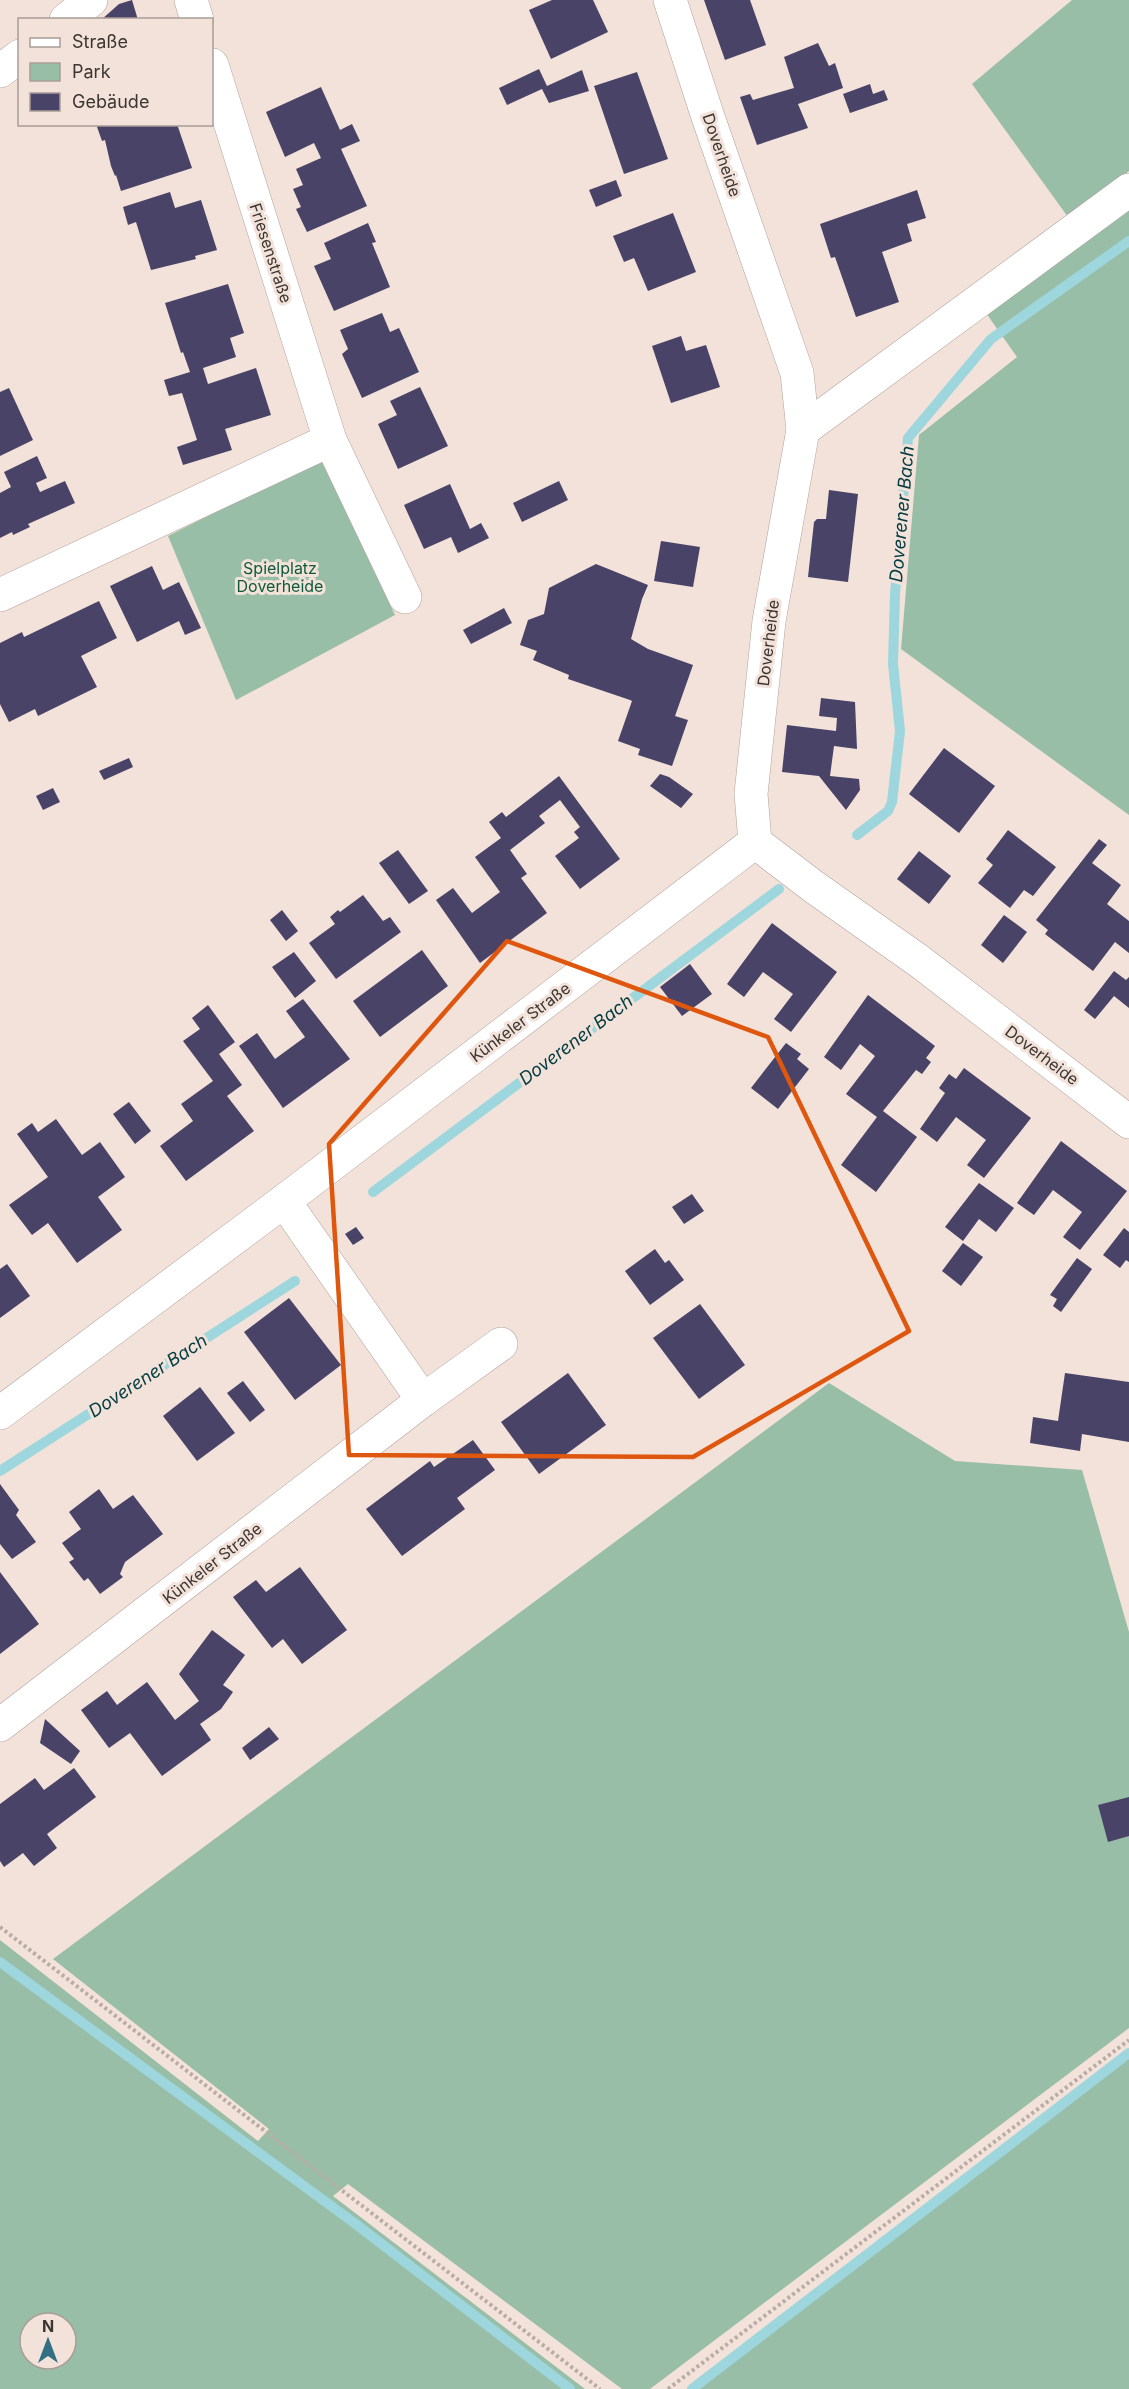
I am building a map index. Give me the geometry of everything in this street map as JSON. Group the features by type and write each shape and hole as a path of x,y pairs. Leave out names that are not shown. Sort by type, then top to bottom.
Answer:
{"street":[{"path":"68,18 91,0"},
{"path":"191,0 196,18"},
{"name":"Doverheide","path":"670,0 797,373 803,430 769,621 751,794 767,852 919,961 1129,1122"},
{"path":"0,72 18,58"},
{"name":"Friesenstraße","path":"213,68 330,440 405,597"},
{"path":"803,430 1129,190"},
{"path":"0,595 330,440"},
{"name":"Künkeler Straße","path":"0,1413 284,1201 767,852"},
{"path":"284,1201 423,1400"},
{"name":"Künkeler Straße","path":"0,1725 423,1400 501,1344"}],"path":[{"path":"0,1927 600,2389"},
{"path":"668,2389 1129,2040"}],"highlighted area":[{"path":"507,941 768,1037 909,1331 693,1457 349,1455 329,1144"}],"green space":[{"path":"1072,0 1129,0 1129,171 1068,217 972,84"},
{"path":"1129,206 1129,815 901,649 919,435 1017,357 986,313"},
{"name":"Spielplatz Doverheide","path":"321,459 395,615 236,700 168,536"},
{"path":"829,1383 955,1461 1082,1470 1129,1632 1129,2028 650,2389 622,2389 348,2184 333,2196 585,2389 0,2389 0,1940 258,2141 269,2129 53,1959"},
{"path":"1129,2051 1129,2389 689,2389"}],"building":[{"path":"132,0 137,18 103,18 119,4"},
{"path":"552,0 593,0 608,32 551,59 529,10"},
{"path":"704,0 750,0 766,45 725,60"},
{"path":"818,43 829,66 835,63 843,88 798,104 808,128 757,145 740,97 750,94 753,100 794,88 784,57"},
{"path":"539,69 547,86 582,70 589,91 549,103 542,89 507,105 499,88"},
{"path":"637,72 668,159 624,174 594,86"},
{"path":"870,84 873,94 884,90 888,100 850,113 843,94"},
{"path":"321,87 340,130 352,124 360,141 341,149 367,206 307,232 296,209 301,207 293,189 303,185 296,169 321,158 314,143 285,157 266,112"},
{"path":"97,126 178,126 192,168 121,191 111,166 105,140 102,141"},
{"path":"616,180 622,196 596,207 589,190"},
{"path":"917,190 926,218 907,224 912,241 882,252 899,302 856,317 835,257 831,258 820,224"},
{"path":"170,192 175,208 201,200 217,250 195,256 196,259 151,270 136,222 128,225 123,207"},
{"path":"673,213 696,272 648,291 634,258 624,262 613,236"},
{"path":"368,223 376,242 372,243 390,287 334,311 314,266 331,259 324,243"},
{"path":"228,284 244,333 230,338 236,357 203,368 208,384 256,368 271,415 225,429 232,450 183,465 177,447 197,440 182,393 169,396 164,380 190,372 183,352 181,353 165,303"},
{"path":"382,313 390,332 399,328 419,372 362,398 342,354 348,349 340,330"},
{"path":"681,336 686,351 706,345 720,387 671,403 652,346"},
{"path":"420,387 448,446 398,469 378,424 397,415 390,401"},
{"path":"9,388 33,440 0,456 0,392"},
{"path":"37,456 47,478 36,483 40,492 65,481 75,503 28,524 30,527 13,535 12,532 0,538 0,493 11,487 4,472"},
{"path":"559,481 568,500 522,522 513,503"},
{"path":"450,484 470,529 481,523 489,538 458,553 451,537 424,549 404,505"},
{"path":"829,490 858,494 848,582 808,577 814,522 817,519 826,519"},
{"path":"661,541 700,547 693,587 654,581"},
{"path":"596,564 648,585 631,639 648,649 693,665 675,716 688,720 672,766 638,755 640,749 618,741 632,701 568,679 569,675 533,660 537,651 520,645 528,620 544,614 549,588"},
{"path":"152,566 163,590 179,582 201,628 185,635 179,621 137,642 110,586"},
{"path":"99,601 117,638 81,656 97,687 38,716 35,709 9,722 0,704 0,643 22,632 24,637"},
{"path":"504,608 512,623 471,644 463,630"},
{"path":"821,698 855,702 857,749 834,746 830,776 859,779 860,790 846,810 819,776 782,772 787,725 836,731 837,718 819,716"},
{"path":"944,748 995,786 959,833 909,794"},
{"path":"129,758 133,767 104,780 99,771"},
{"path":"660,774 669,777 693,794 681,808 650,786"},
{"path":"559,776 620,859 580,889 555,856 579,838 574,832 580,827 560,800 539,816 545,823 510,850 527,874 521,878 547,913 480,963 436,900 453,888 472,913 500,892 475,857 501,838 489,822 502,812 506,817"},
{"path":"53,788 60,802 43,810 36,796"},
{"path":"1008,830 1056,867 1033,896 1024,890 1010,908 978,883 993,865 986,859"},
{"path":"1099,839 1107,845 1092,863 1121,885 1107,904 1129,921 1129,953 1115,942 1093,971 1045,934 1048,930 1036,920"},
{"path":"398,850 428,891 409,904 379,863"},
{"path":"919,851 951,876 929,904 897,879"},
{"path":"363,895 383,921 390,917 401,932 336,979 309,943 335,924 330,917"},
{"path":"282,910 298,931 286,941 270,920"},
{"path":"1004,915 1027,932 1003,963 981,945"},
{"path":"772,923 837,972 791,1032 774,1019 793,994 763,972 744,997 727,984"},
{"path":"422,950 448,986 380,1037 353,1001"},
{"path":"294,952 316,981 295,998 272,967"},
{"path":"690,964 712,994 682,1016 660,987"},
{"path":"1114,971 1126,980 1129,977 1129,1008 1114,996 1095,1019 1084,1010"},
{"path":"868,995 935,1046 926,1058 931,1062 922,1074 916,1070 883,1111 917,1137 876,1192 841,1165 877,1117 846,1094 875,1056 860,1044 841,1070 824,1057"},
{"path":"303,999 350,1059 283,1108 239,1046 257,1033 275,1059 305,1037 286,1011"},
{"path":"208,1005 235,1042 219,1054 242,1085 227,1096 254,1131 186,1181 160,1146 193,1121 181,1104 213,1081 183,1041 200,1029 192,1018"},
{"path":"786,1043 801,1054 797,1059 809,1069 778,1109 751,1088"},
{"path":"964,1068 1031,1118 984,1178 967,1165 986,1140 956,1117 937,1142 920,1129 945,1093 939,1088 949,1074 956,1079"},
{"path":"129,1102 151,1131 135,1144 113,1114"},
{"path":"56,1119 82,1155 100,1142 125,1177 98,1197 122,1230 77,1263 48,1223 32,1235 9,1205 48,1177 17,1134 32,1123 38,1132"},
{"path":"1061,1141 1127,1191 1080,1250 1063,1237 1082,1212 1053,1190 1034,1215 1017,1203"},
{"path":"979,1183 1014,1208 996,1232 979,1219 963,1241 945,1227"},
{"path":"692,1194 704,1211 684,1224 672,1207"},
{"path":"356,1227 364,1238 353,1245 345,1234"},
{"path":"1124,1228 1129,1232 1129,1262 1126,1260 1120,1268 1103,1255"},
{"path":"963,1243 983,1257 961,1286 942,1271"},
{"path":"655,1249 665,1263 669,1260 684,1280 650,1305 625,1271"},
{"path":"1077,1258 1092,1269 1061,1312 1053,1306 1057,1299 1050,1295"},
{"path":"7,1264 30,1296 0,1318 0,1269"},
{"path":"289,1298 341,1365 295,1400 244,1332"},
{"path":"700,1304 745,1365 699,1399 653,1338"},
{"path":"568,1373 606,1425 539,1474 501,1422"},
{"path":"1065,1373 1129,1382 1129,1442 1082,1434 1080,1451 1030,1443 1033,1417 1058,1421"},
{"path":"243,1381 265,1410 250,1422 227,1393"},
{"path":"200,1387 235,1433 197,1461 163,1416"},
{"path":"473,1440 495,1470 457,1498 465,1509 402,1556 366,1509 430,1461 434,1467"},
{"path":"0,1484 19,1510 16,1515 36,1542 12,1559 0,1544"},
{"path":"99,1489 113,1509 133,1495 163,1534 125,1562 120,1574 123,1577 100,1594 88,1578 84,1581 69,1562 74,1559 62,1543 81,1529 69,1512"},
{"path":"300,1567 347,1630 302,1664 283,1639 272,1648 233,1597 256,1580 266,1592"},
{"path":"0,1572 39,1624 0,1654"},
{"path":"212,1630 245,1655 223,1685 233,1692 221,1709 200,1724 211,1740 162,1776 130,1733 109,1748 81,1710 107,1691 117,1705 147,1682 175,1720 199,1701 179,1674"},
{"path":"45,1719 80,1751 71,1764 40,1743"},
{"path":"269,1727 279,1739 250,1760 242,1748"},
{"path":"74,1768 96,1797 47,1834 57,1848 34,1866 23,1853 4,1867 0,1861 0,1804 35,1778 44,1790"},
{"path":"1129,1797 1129,1836 1108,1842 1098,1805"}],"waterway":[{"name":"Doverener Bach","path":"857,835 888,811 892,802 900,731 893,664 895,594 908,438 991,339 1129,241"},
{"name":"Doverener Bach","path":"373,1192 779,889"},
{"name":"Doverener Bach","path":"0,1471 295,1281"},
{"path":"0,1962 357,2225 570,2389"},
{"path":"692,2389 1129,2053"}]}
